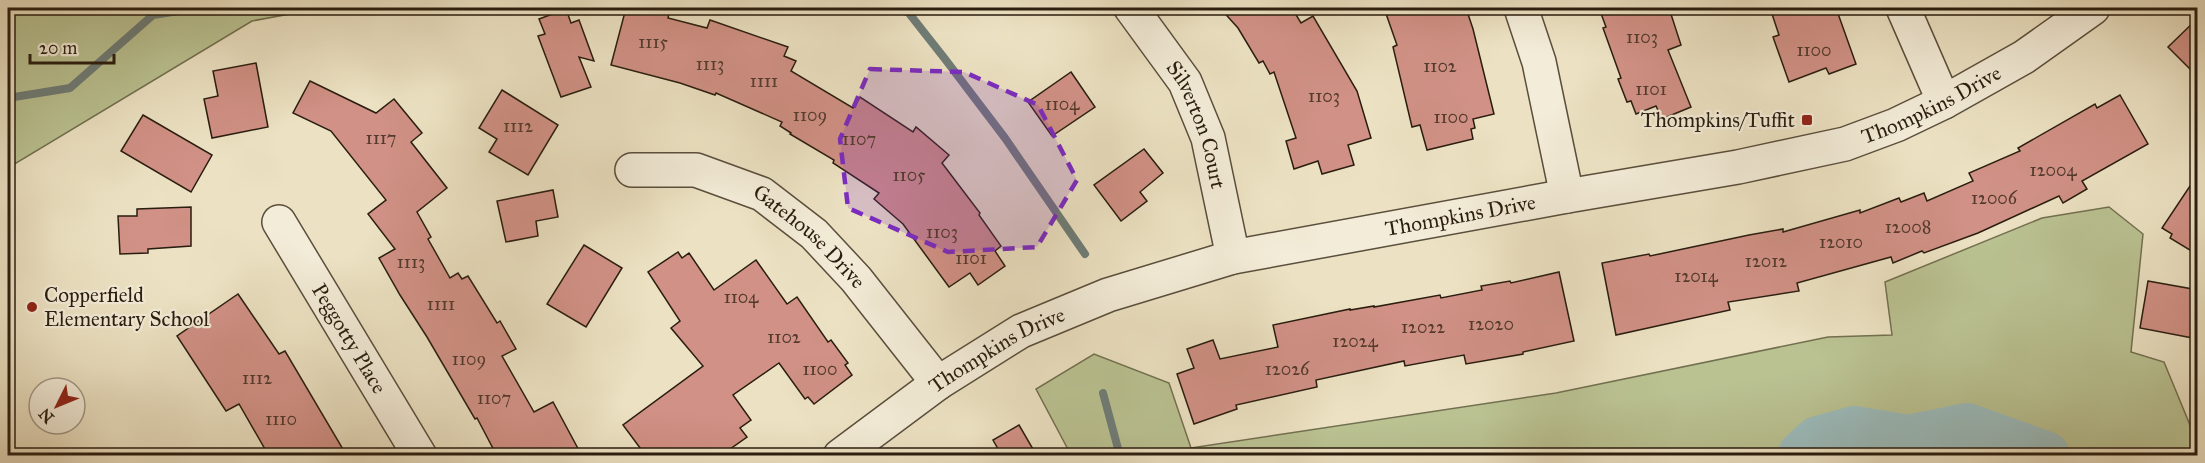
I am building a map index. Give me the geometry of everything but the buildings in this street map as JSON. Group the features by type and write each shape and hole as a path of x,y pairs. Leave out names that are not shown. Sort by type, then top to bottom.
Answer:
{"street":[{"name":"Silverton Court","path":"1131,8 1185,81 1208,138 1233,257"},
{"path":"1521,8 1539,62 1567,196"},
{"path":"1903,8 1944,102"},
{"name":"Thompkins Drive","path":"840,456 938,383 1021,331 1108,295 1233,257 1738,167 1845,144 1896,125 1944,102 2024,57 2093,8"},
{"name":"Gatehouse Drive","path":"632,171 696,170 762,194 814,234 856,279 938,383"},
{"name":"Peggotty Place","path":"279,222 420,456"}],"highlighted area":[{"path":"870,69 964,72 1038,105 1077,180 1037,247 948,252 848,208 840,139"}],"green space":[{"path":"8,8 322,8 252,21 8,168"},
{"path":"2109,207 2143,234 2131,352 2164,362 2197,442 2197,455 1071,455 1036,389 1094,354 1169,383 1191,448 1556,393 1828,337 1892,335 1885,282 2042,218"}],"waterway":[{"path":"8,98 70,88 153,15 198,8"},
{"path":"891,8 908,12 1005,138 1085,254"},
{"path":"1103,393 1120,456"},
{"path":"1802,456 1818,441 1854,431 1908,440 1967,428 2045,456"}],"place":[{"name":"Thompkins/Tuffit","path":"1807,120"},
{"name":"Copperfield Elementary School","path":"32,307"}]}
